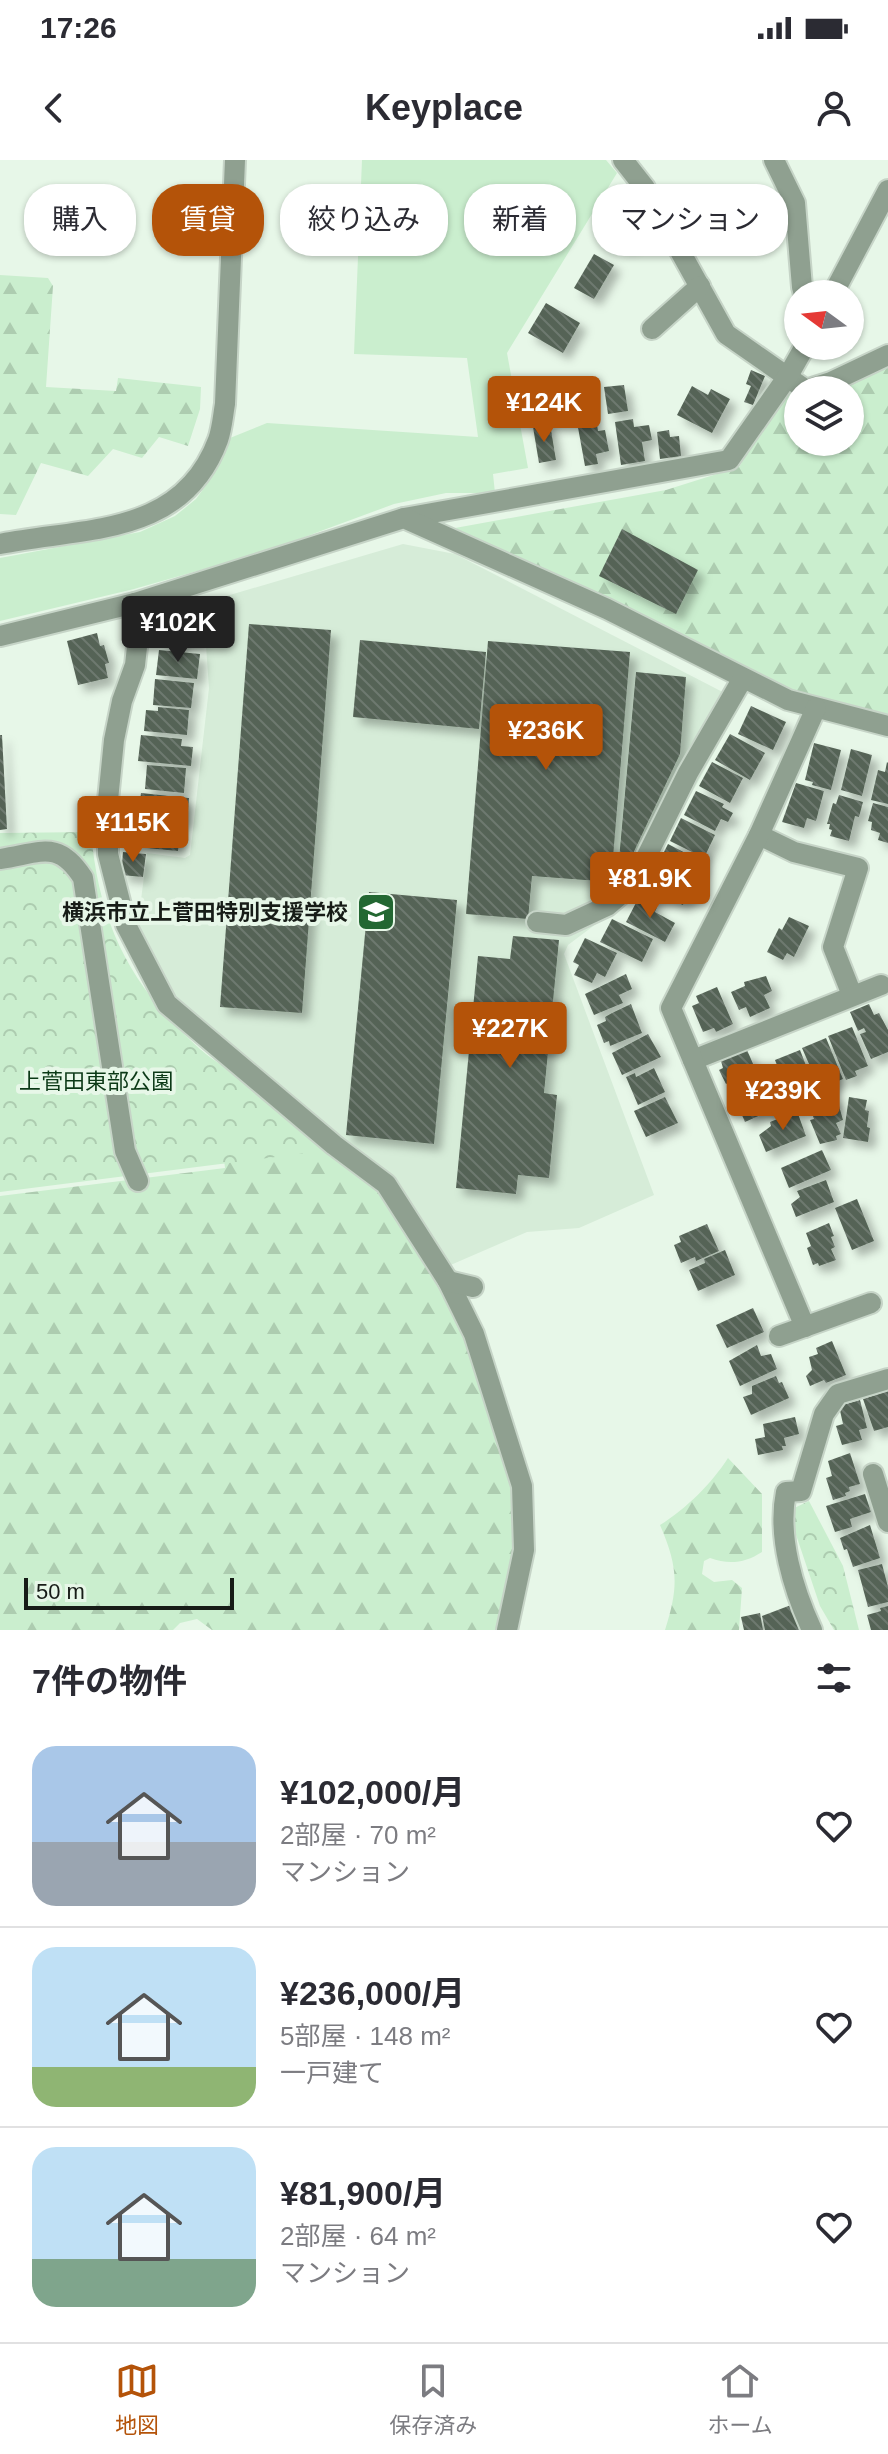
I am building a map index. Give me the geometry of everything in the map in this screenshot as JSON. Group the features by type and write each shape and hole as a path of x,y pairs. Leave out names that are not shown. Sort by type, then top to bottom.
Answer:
{"street":[{"path":"0,544 121,525 155,513 181,497 202,472 218,439 225,404 235,160"},
{"path":"623,160 645,188 726,334 788,376 797,360"},
{"path":"774,160 795,203 801,280"},
{"path":"840,280 888,190"},
{"path":"652,329 700,286"},
{"path":"844,376 888,355"},
{"path":"0,636 135,603 404,518 729,460 784,382"},
{"path":"404,518 607,609 788,700 888,726"},
{"path":"135,603 139,629 135,665 122,701 114,740 108,800 108,854 126,925 167,1004 334,1145 386,1184 448,1281 474,1334 522,1486 524,1550 507,1630"},
{"path":"537,922 566,925 607,906 633,884 688,773 743,678"},
{"path":"805,1327 671,1008 759,835 816,708"},
{"path":"759,835 794,852 858,868 833,947 852,995"},
{"path":"0,859 54,851 71,860 83,878 125,1151 138,1181"},
{"path":"693,1060 881,985"},
{"path":"448,1281 473,1287"},
{"path":"779,1336 871,1303"},
{"path":"812,1630 793,1577 781,1515 786,1492 801,1491 824,1414 838,1394 888,1379"},
{"path":"873,1474 888,1522"}],"shaded area":[{"name":"横浜市立上菅田特別支援学校","path":"403,544 455,554 742,702 636,894 568,945 564,954 654,1195 579,1228 527,1232 446,1267 170,991 137,931 147,853 185,858 190,855 209,688 203,603"}],"green space":[{"path":"362,160 606,160 617,173 610,184 592,184 592,214 576,240 576,184 464,184 464,256 566,256 507,353 528,468 493,474 495,493 446,493 394,504 264,552 134,589 0,621 0,558 140,532 175,516 196,499 212,477 230,438 267,423 478,437 467,358 354,354 358,256 448,256 448,184 361,184"},
{"path":"0,275 48,278 53,286 46,387 116,391 118,378 201,387 200,409 188,446 159,437 142,458 113,449 88,476 41,463 16,515 0,514"},
{"path":"888,363 888,714 793,691 455,528 666,490 739,467 784,394 784,456 864,456 864,376 854,376"},
{"name":"上菅田東部公園","path":"91,832 95,865 111,925 137,978 155,1002 206,1054 255,1087 330,1150 0,1192 0,833"},
{"path":"252,1085 382,1187 468,1334 518,1487 516,1630 212,1630 197,1619 180,1623 173,1630 0,1630 0,1196 225,1168 223,1150"},
{"path":"728,1458 762,1494 762,1552 737,1562 710,1558 704,1561 702,1574 714,1582 732,1580 742,1588 739,1630 665,1630 673,1601 674,1577 660,1525 698,1495"},
{"path":"809,1501 843,1566 859,1630 834,1630 820,1606 788,1511"}],"building":[{"path":"593,256 614,265 594,299 574,288"},
{"path":"546,303 580,323 563,353 528,333"},
{"path":"751,370 765,376 753,405 744,402 751,386 746,384"},
{"path":"543,381 544,392 553,391 555,413 532,416 528,382"},
{"path":"624,385 628,411 608,414 604,387"},
{"path":"585,386 588,409 567,412 564,389"},
{"path":"692,386 708,395 711,389 730,399 712,433 677,415"},
{"path":"596,418 598,431 605,430 609,451 596,454 598,464 585,466 577,422"},
{"path":"633,419 634,427 649,425 652,440 642,442 645,461 621,465 615,422"},
{"path":"550,424 556,460 539,463 533,427"},
{"path":"669,430 670,437 679,436 681,456 660,459 657,432"},
{"path":"622,529 698,570 676,614 599,576"},
{"path":"196,610 200,641 166,645 162,614"},
{"path":"249,624 331,630 302,1013 220,1007"},
{"path":"97,633 109,663 105,664 108,678 78,685 67,641"},
{"path":"360,640 486,652 479,729 353,717"},
{"path":"488,641 630,652 611,882 532,876 528,919 466,914"},
{"path":"159,650 200,654 197,679 156,675"},
{"path":"636,672 686,677 680,754 621,879 617,881"},
{"path":"155,679 194,683 191,708 153,705"},
{"path":"751,706 786,722 773,750 738,734"},
{"path":"158,707 189,710 187,735 144,731 146,710 158,711"},
{"path":"730,734 765,753 750,780 715,760"},
{"path":"0,735 7,829 0,830"},
{"path":"141,735 182,739 181,746 193,747 191,766 138,761"},
{"path":"814,743 841,750 831,790 805,780"},
{"path":"851,749 872,755 862,796 841,790"},
{"path":"712,762 743,778 730,803 699,786"},
{"path":"887,762 888,804 871,800 878,770 885,772"},
{"path":"147,765 186,768 184,793 145,789"},
{"path":"796,783 824,791 816,821 807,818 804,828 782,822"},
{"path":"696,791 724,804 722,807 733,813 728,822 721,819 715,831 684,815"},
{"path":"141,793 189,798 187,823 138,818"},
{"path":"839,795 863,802 859,817 855,816 849,841 830,836 832,830 827,824 833,803 836,804"},
{"path":"873,803 888,807 888,843 878,840 880,833 871,830 872,822 868,821"},
{"path":"681,818 715,835 704,858 670,841"},
{"path":"138,821 177,825 176,835 180,836 178,851 135,847"},
{"path":"668,844 703,862 691,885 656,868"},
{"path":"123,852 146,854 143,877 121,875"},
{"path":"654,874 693,889 689,900 686,899 683,905 661,896 659,900 645,897"},
{"path":"369,892 457,900 434,1144 346,1135"},
{"path":"639,897 657,907 655,912 675,923 665,942 626,922"},
{"path":"789,917 809,926 794,957 787,953 783,960 767,952 779,928 782,930"},
{"path":"612,919 653,939 642,962 600,942"},
{"path":"513,936 559,940 544,1093 557,1095 549,1178 518,1175 516,1194 456,1188 478,956 510,959"},
{"path":"585,938 617,953 605,977 597,973 592,983 574,975 579,965 573,962"},
{"path":"626,974 632,989 619,995 623,1003 594,1015 585,994"},
{"path":"766,976 772,991 764,995 770,1008 750,1017 746,1007 739,1010 731,992 745,986 744,982"},
{"path":"717,987 733,1024 716,1032 714,1028 703,1032 692,1006 699,1003 696,996"},
{"path":"631,1004 642,1033 610,1046 609,1041 604,1043 597,1025 606,1021 605,1017"},
{"path":"869,1004 874,1015 879,1013 888,1030 888,1052 871,1059 860,1034 866,1032 864,1028 858,1031 850,1012"},
{"path":"852,1027 868,1066 855,1071 857,1076 846,1080 828,1036"},
{"path":"648,1034 661,1057 622,1075 612,1053"},
{"path":"826,1038 843,1079 820,1089 802,1048"},
{"path":"747,1050 754,1066 758,1064 764,1079 737,1091 732,1081 726,1084 719,1070 723,1068 721,1061"},
{"path":"800,1050 816,1091 791,1101 775,1060"},
{"path":"654,1068 665,1092 638,1105 626,1077 635,1073 636,1077"},
{"path":"775,1080 785,1104 745,1122 734,1097"},
{"path":"836,1095 843,1120 836,1123 841,1134 836,1136 837,1140 820,1144 810,1120 814,1119 809,1106"},
{"path":"665,1097 678,1123 646,1137 634,1111"},
{"path":"849,1097 867,1100 868,1142 843,1138"},
{"path":"797,1111 806,1136 766,1152 759,1135 771,1126 770,1122"},
{"path":"822,1150 831,1170 789,1188 781,1168"},
{"path":"826,1180 834,1202 796,1217 791,1204 800,1197 797,1191"},
{"path":"857,1199 874,1241 852,1250 835,1208"},
{"path":"829,1223 835,1247 831,1249 836,1260 813,1265 806,1233"},
{"path":"707,1224 719,1251 696,1261 695,1257 681,1263 674,1245 681,1242 679,1236"},
{"path":"725,1250 735,1275 698,1291 689,1270"},
{"path":"753,1308 764,1332 727,1348 716,1325"},
{"path":"832,1341 846,1375 810,1386 806,1376 812,1370 809,1357 818,1354 816,1348"},
{"path":"757,1345 761,1356 771,1354 777,1369 740,1386 729,1361"},
{"path":"776,1376 789,1398 751,1415 743,1397 752,1394 752,1386"},
{"path":"888,1391 888,1427 874,1431 863,1399"},
{"path":"860,1400 867,1428 859,1430 862,1440 842,1445 836,1426 843,1424 839,1406"},
{"path":"795,1417 799,1434 784,1438 786,1446 782,1446 783,1450 758,1455 755,1439 765,1437 763,1424"},
{"path":"850,1453 860,1484 849,1487 846,1496 833,1500 826,1478 832,1476 828,1461"},
{"path":"865,1494 871,1512 850,1519 852,1527 835,1532 826,1506"},
{"path":"870,1525 880,1558 853,1567 840,1538"},
{"path":"882,1564 888,1602 868,1607 858,1570"},
{"path":"791,1605 800,1630 765,1630 762,1616"},
{"path":"888,1606 888,1630 871,1630 867,1615"},
{"path":"760,1613 763,1630 744,1630 741,1617"}],"place":[{"name":"横浜市立上菅田特別支援学校","path":"376,912"}]}
